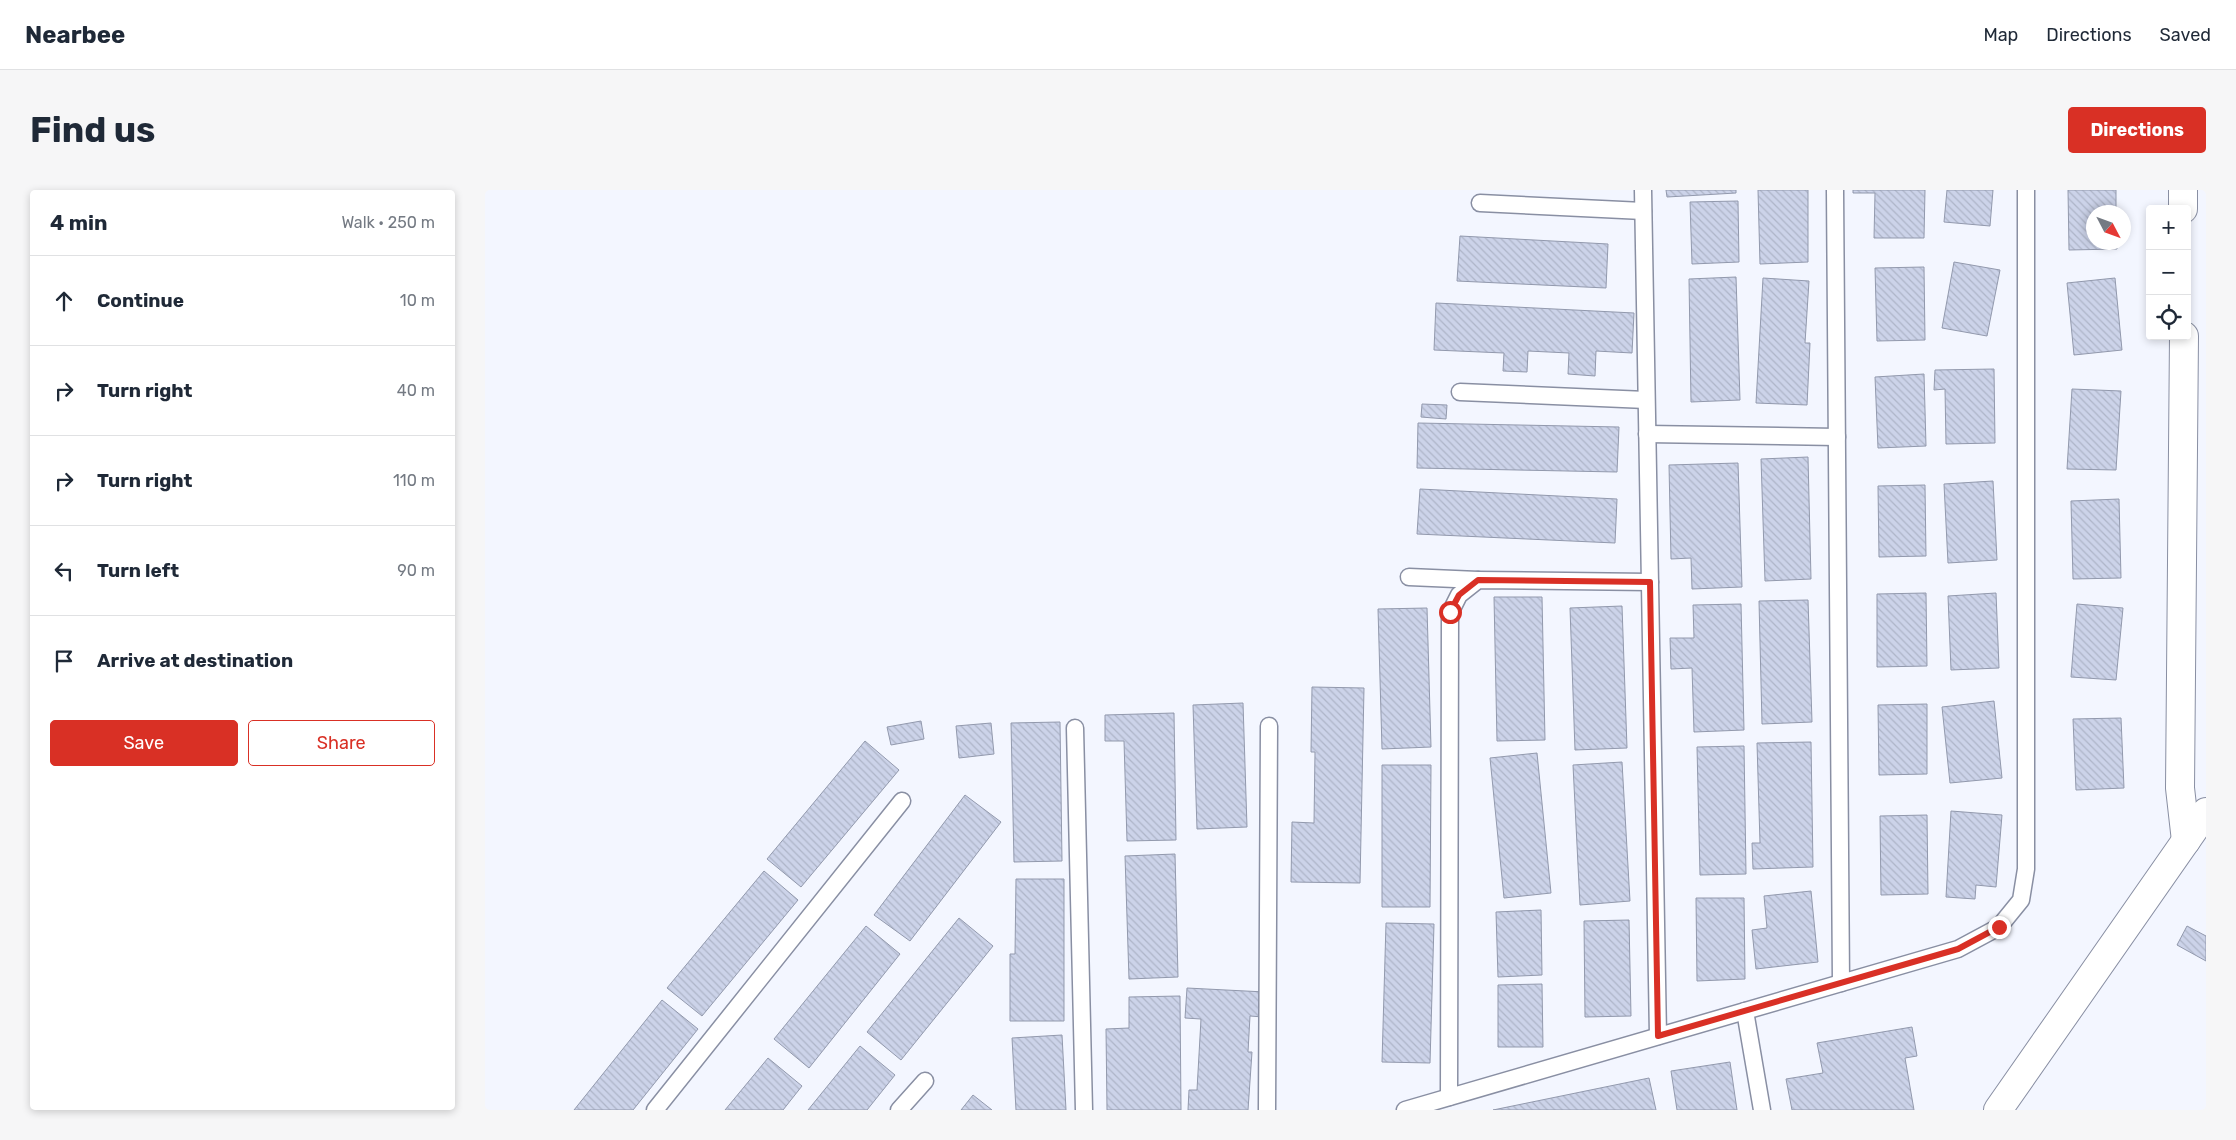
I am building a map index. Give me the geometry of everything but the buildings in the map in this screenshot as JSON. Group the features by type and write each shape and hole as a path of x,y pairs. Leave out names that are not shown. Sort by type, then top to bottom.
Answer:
{"street":[{"path":"2183,190 2183,205"},
{"path":"2184,340 2180,788 2186,841"},
{"path":"1998,1110 2206,812"}],"lane":[{"path":"1643,190 1658,1036"},
{"path":"1835,190 1841,984"},
{"path":"1405,1110 1958,949 1999,927 2021,900 2026,859 2027,190"},
{"path":"1480,203 1643,211"},
{"path":"1460,392 1647,400"},
{"path":"1647,434 1837,437"},
{"path":"1409,577 1478,580 1650,582"},
{"path":"1449,1097 1450,612 1459,595 1478,580"},
{"path":"1267,1110 1269,726"},
{"path":"1075,728 1084,1110"},
{"path":"655,1110 901,801"},
{"path":"1745,1011 1761,1110"},
{"path":"899,1110 925,1081"}],"route":[{"path":"1450,612 1459,595 1468,585 1478,580 1650,582 1658,1036 1958,949 1999,927"}]}
